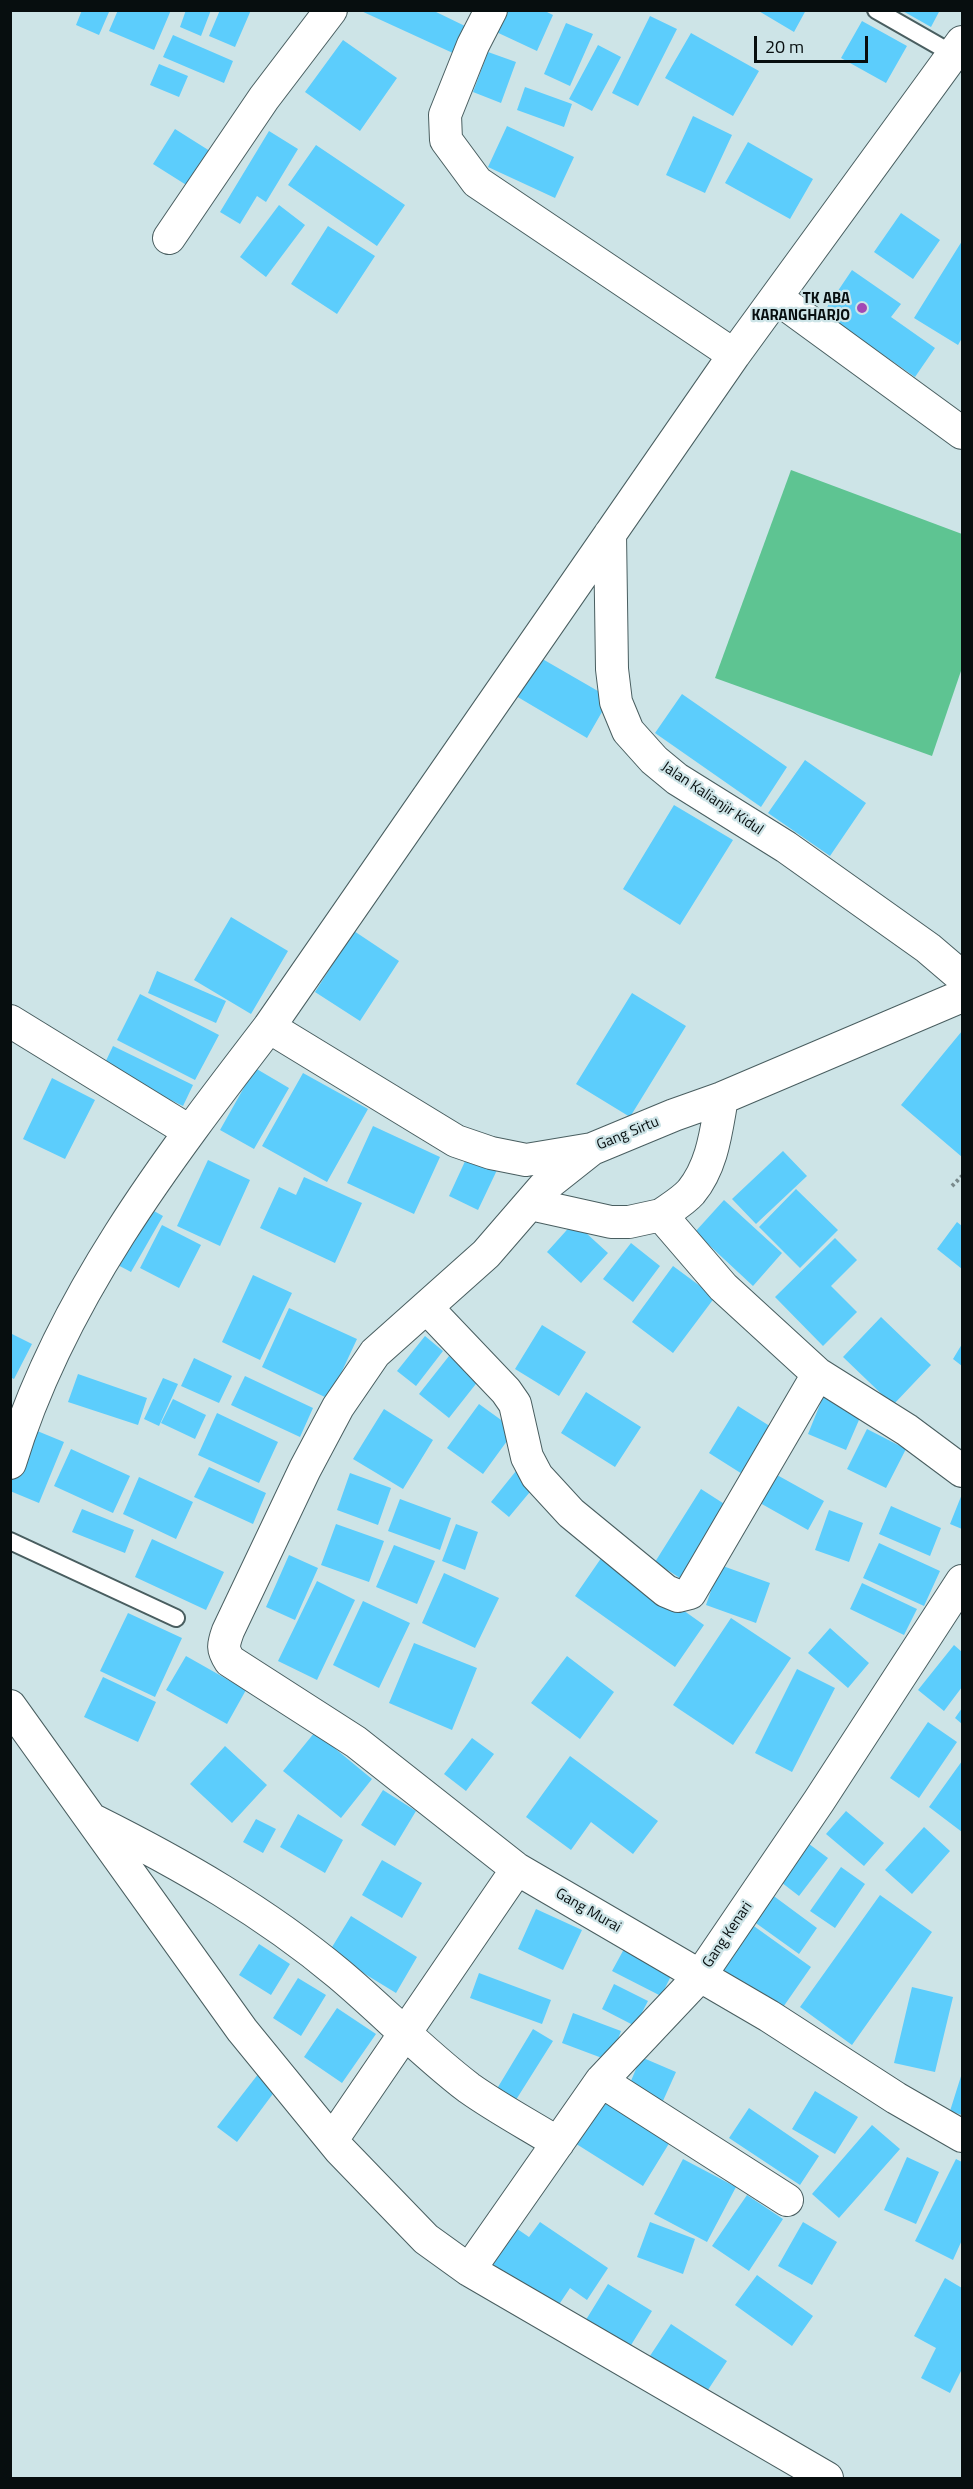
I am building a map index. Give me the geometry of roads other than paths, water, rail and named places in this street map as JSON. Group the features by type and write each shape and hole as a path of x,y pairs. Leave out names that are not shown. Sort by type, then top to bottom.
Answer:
{"street":[{"path":"169,238 270,90 331,10"},
{"path":"491,10 473,45 445,115 446,140 477,182 734,355"},
{"path":"10,1463 20,1430 52,1355 82,1294 124,1227 189,1131 268,1027 734,355 958,48"},
{"path":"777,298 963,433"},
{"name":"Jalan Kalianjir Kidul","path":"610,534 612,669 616,702 628,731 654,760 677,779 786,847 928,948 958,965"},
{"name":"Gang Sirtu","path":"268,1027 456,1141 491,1153 526,1160 592,1149 722,1098 963,996"},
{"path":"10,1021 189,1131"},
{"path":"531,1204 610,1222 630,1222 661,1215 690,1193 706,1169 722,1098"},
{"path":"592,1149 544,1187 486,1254 427,1308 506,1391 515,1404 527,1457 537,1476 571,1513 666,1591 678,1596 690,1593 818,1374"},
{"path":"661,1215 723,1287 818,1374 907,1430 963,1470"},
{"name":"Gang Murai","path":"427,1308 375,1353 338,1407 305,1469 228,1631 222,1645 223,1651 230,1661 356,1742 517,1869 770,2016 896,2098 963,2136"},
{"name":"Gang Kenari","path":"469,2270 601,2081 700,1976 819,1801 951,1622 963,1581"},
{"path":"10,1706 242,2030 332,2140 426,2239 469,2270 827,2478"},
{"path":"92,1819 173,1860 253,1910 338,1973 404,2034 470,2089 558,2143"},
{"path":"332,2140 517,1869"},
{"path":"601,2081 787,2200"}],"lane":[{"path":"876,10 958,48"},
{"path":"10,1541 176,1618"}],"place":[{"name":"TK ABA KARANGHARJO","path":"862,308"}]}
